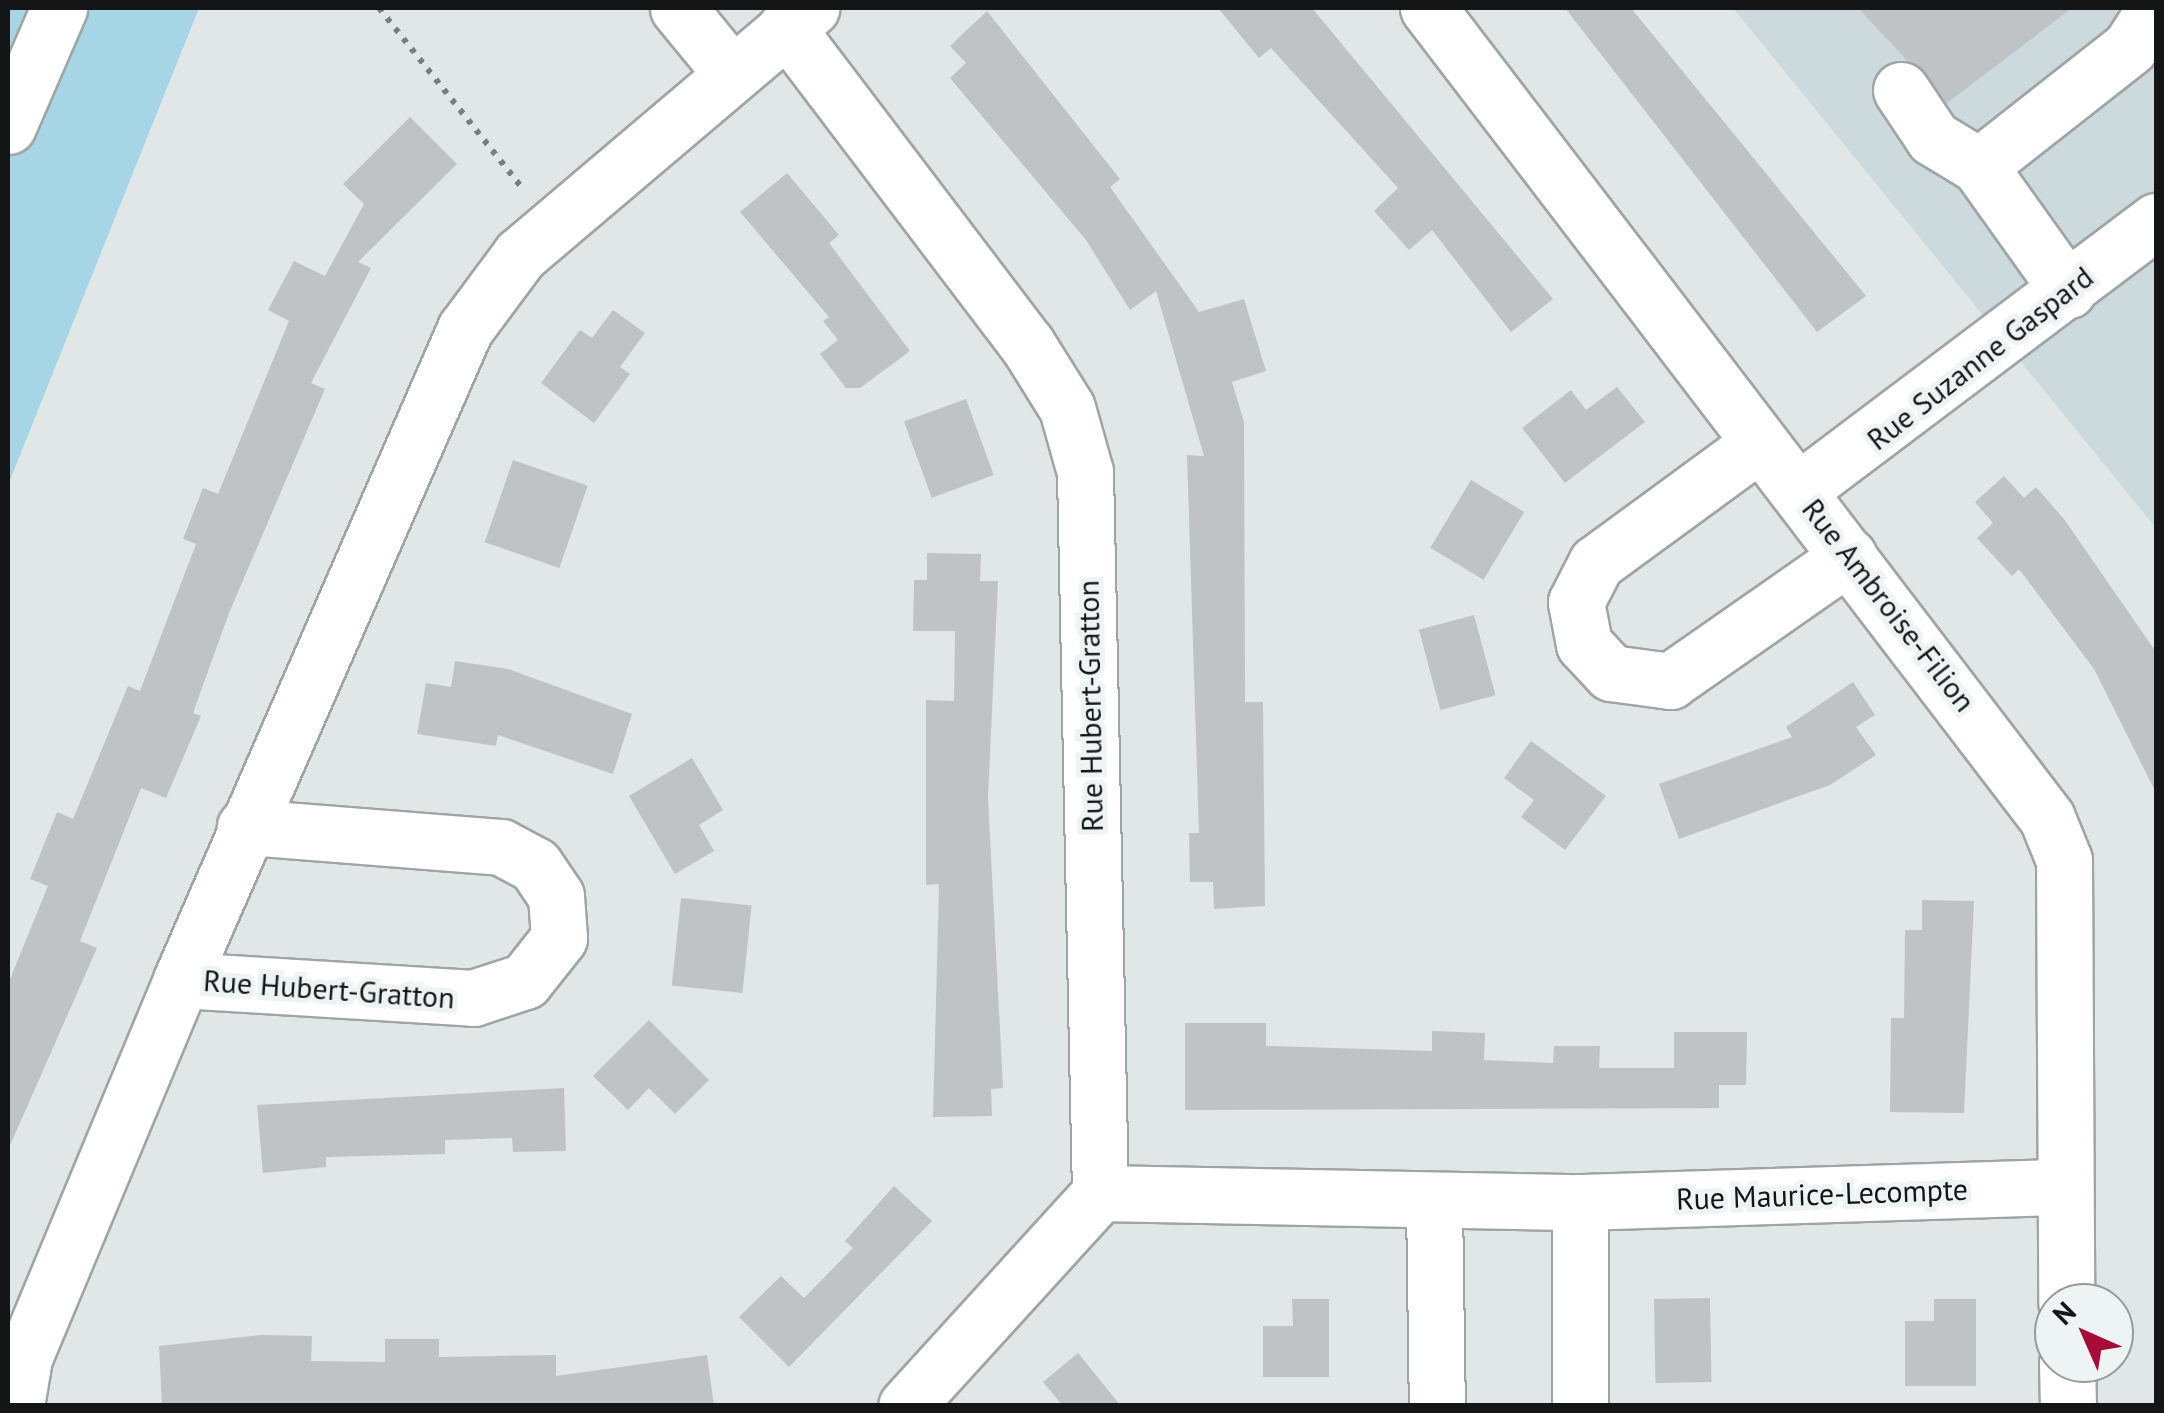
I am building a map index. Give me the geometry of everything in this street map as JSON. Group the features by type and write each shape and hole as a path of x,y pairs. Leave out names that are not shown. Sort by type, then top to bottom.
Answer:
{"street":[{"path":"8,126 59,8"},
{"path":"678,8 732,74"},
{"name":"Rue Ambroise-Filion","path":"1428,8 1760,442 2013,764 2064,860 2066,1283"},
{"name":"Rue Hubert-Gratton","path":"16,1406 24,1358 244,827 465,329 520,255 556,230 798,17 1067,408 1085,472 1100,1193"},
{"path":"1979,166 2147,46"},
{"path":"1901,90 1934,138 1979,166 2068,291"},
{"name":"Rue Suzanne Gaspard","path":"1800,490 2156,221"},
{"path":"1760,442 1596,563 1576,602 1584,644 1610,672 1670,681 1850,556"},
{"name":"Rue Hubert-Gratton","path":"181,980 473,998 525,981 558,938 556,896 535,865 501,847 244,827"},
{"name":"Rue Maurice-Lecompte","path":"1100,1193 1580,1202 2064,1186"},
{"path":"906,1406 1100,1193"},
{"path":"1434,1200 1437,1406"},
{"path":"1580,1202 1580,1406"}],"path":[{"path":"380,8 556,230"}],"shaded area":[{"path":"199,8 8,485 8,10"},
{"path":"1733,8 2156,8 2156,528"}],"building":[{"path":"1218,8 1312,8 1553,299 1511,332 1432,230 1409,250 1374,211 1398,188 1271,48 1259,58"},
{"path":"1565,8 1631,8 1866,296 1817,332"},
{"path":"1858,8 2072,8 1947,103"},
{"path":"987,11 1120,179 1110,187 1199,312 1244,299 1266,371 1232,382 1244,422 1245,702 1263,702 1265,906 1214,909 1213,882 1190,882 1189,833 1199,833 1187,455 1204,456 1156,291 1130,310 1086,240 950,78 966,63 950,46"},
{"path":"410,117 457,164 358,262 371,268 311,383 325,389 229,613 193,713 201,716 166,798 141,788 80,941 97,948 8,1150 8,984 48,886 30,879 57,812 73,819 128,686 140,691 196,544 183,539 203,488 218,494 289,321 268,310 294,261 325,276 364,204 343,184"},
{"path":"787,173 839,235 829,243 910,351 860,388 846,388 820,354 838,340 823,321 829,317 740,212"},
{"path":"613,310 645,333 620,367 630,374 594,423 541,383 580,330 592,338"},
{"path":"1617,387 1645,422 1565,483 1522,428 1571,390 1586,410"},
{"path":"966,399 994,475 932,498 904,422"},
{"path":"513,460 588,486 559,568 485,542"},
{"path":"2004,476 2024,498 2036,487 2064,519 2156,652 2156,793 2094,669 2019,569 2012,576 1977,538 1993,523 1975,502"},
{"path":"1471,480 1524,512 1483,580 1430,548"},
{"path":"927,553 981,554 980,581 998,581 988,798 1003,1088 991,1089 992,1116 933,1117 939,884 926,885 926,700 954,701 955,631 913,631 914,580 927,580"},
{"path":"1474,615 1495,695 1440,710 1419,630"},
{"path":"455,661 508,669 632,714 613,774 498,735 496,746 417,734 426,683 451,687"},
{"path":"1853,682 1875,715 1856,727 1876,755 1830,785 1679,839 1659,784 1792,737 1786,727"},
{"path":"1531,741 1606,796 1565,850 1521,817 1534,800 1504,778"},
{"path":"692,758 723,810 699,825 714,851 675,874 629,796"},
{"path":"681,898 752,905 742,993 672,986"},
{"path":"1922,900 1974,901 1964,1113 1890,1112 1891,1018 1904,1018 1905,930 1922,930"},
{"path":"649,1020 709,1080 675,1114 649,1088 628,1110 593,1076"},
{"path":"1185,1023 1266,1023 1266,1046 1432,1051 1432,1031 1485,1033 1484,1060 1553,1063 1554,1046 1600,1046 1599,1068 1674,1068 1674,1032 1747,1032 1746,1085 1719,1085 1719,1108 1185,1110"},
{"path":"564,1088 566,1151 513,1152 512,1138 445,1140 445,1154 326,1157 326,1167 263,1173 257,1105"},
{"path":"894,1186 932,1221 789,1367 739,1317 781,1276 804,1298 853,1248 845,1241"},
{"path":"1710,1298 1711,1382 1655,1383 1654,1299"},
{"path":"1292,1299 1329,1299 1329,1377 1263,1377 1263,1326 1293,1326"},
{"path":"1934,1299 1976,1299 1976,1386 1905,1386 1905,1321 1934,1321"},
{"path":"261,1335 312,1336 311,1361 385,1362 385,1339 439,1339 439,1357 556,1355 556,1376 707,1355 714,1406 162,1406 159,1346"},
{"path":"1078,1353 1121,1406 1063,1406 1043,1382"}]}
